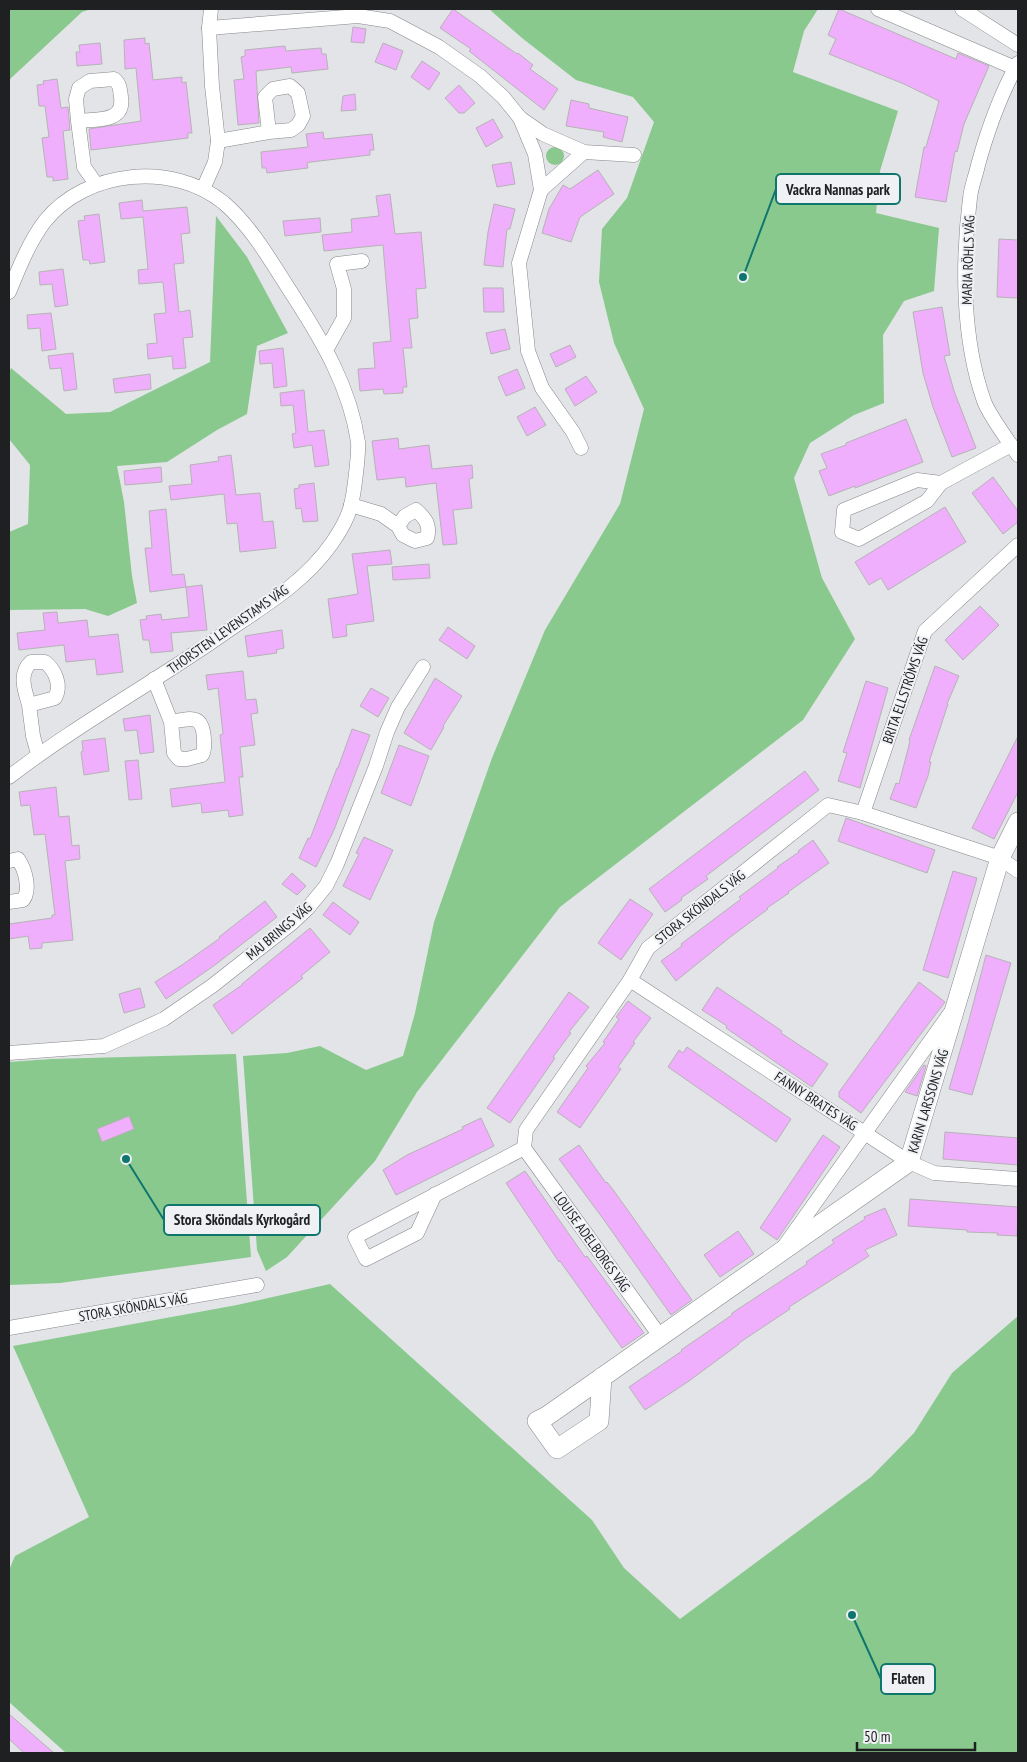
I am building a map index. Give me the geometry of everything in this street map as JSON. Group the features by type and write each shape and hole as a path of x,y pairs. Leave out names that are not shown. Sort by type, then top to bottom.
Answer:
{"street":[{"path":"203,190 215,162 218,141 212,86 210,9"},
{"path":"878,9 1017,65"},
{"path":"962,9 1018,45"},
{"path":"209,28 389,15 480,76 503,97 520,118 542,134 584,152 634,155"},
{"name":"MARIA RÖHLS VÄG","path":"1015,450 985,402 973,362 966,309 966,261 970,196 987,132 1006,85 1017,65"},
{"path":"520,118 535,154 542,190 520,262 528,351 542,388 573,432 581,448"},
{"path":"78,121 84,167 96,184"},
{"path":"218,141 269,132"},
{"path":"542,190 584,152"},
{"name":"THORSTEN LEVENSTAMS VÄG","path":"9,292 25,255 46,220 67,202 96,184 128,176 156,177 203,190 222,202 238,216 264,251 308,318 344,387 352,411 358,445 351,505 332,543 313,566 270,603 200,651 154,678 38,754 9,777"},
{"path":"326,350 344,318 344,289 337,264 362,261"},
{"path":"941,483 918,480 844,510 842,532 859,539 927,501 941,483 1015,450"},
{"path":"351,505 381,514 398,526"},
{"name":"BRITA ELLSTRÖMS VÄG","path":"863,813 925,630 1018,545"},
{"name":"MAJ BRINGS VÄG","path":"9,1053 104,1046 164,1019 212,986 292,923 307,909 326,886 334,871 376,766 387,732 398,707 423,667"},
{"name":"THORSTEN LEVENSTAMS VÄG","path":"154,678 171,722"},
{"path":"29,705 33,736 38,754"},
{"name":"STORA SKÖNDALS VÄG","path":"524,1148 526,1130 630,980 648,948 828,805 863,813 1000,858 1018,871"},
{"name":"KARIN LARSSONS VÄG","path":"602,1377 909,1162 1000,858 1018,822"},
{"path":"9,861 18,859 22,864 26,894 23,900 9,902"},
{"name":"FANNY BRATES VÄG","path":"630,980 909,1162 934,1173 1018,1179"},
{"name":"KARIN LARSSONS VÄG","path":"779,1253 957,1003"},
{"path":"435,1194 417,1233 366,1259 355,1237 435,1194 524,1148"},
{"name":"LOUISE ADELBORGS VÄG","path":"524,1148 660,1336"},
{"name":"STORA SKÖNDALS VÄG","path":"9,1328 258,1285"}],"green space":[{"path":"9,9 91,9 82,12 9,80"},
{"path":"489,9 818,9 804,31 793,72 898,111 880,171 876,213 939,228 934,291 904,301 883,335 884,403 854,415 810,443 794,478 822,578 855,639 803,720 560,907 417,1092 375,1161 287,1257 266,1271 257,1250 243,1056 287,1053 320,1046 366,1070 403,1056 415,1013 434,922 492,758 545,630 620,504 644,409 614,343 599,282 602,229 627,198 654,122 633,97 576,80 522,38"},
{"path":"555,147 561,150 564,156 561,162 555,165 549,162 546,156 549,150"},
{"path":"216,216 247,257 288,333 257,346 247,414 217,430 167,462 117,466 124,502 132,576 137,603 108,616 85,609 9,610 9,532 28,524 30,465 9,439 9,373 11,368 66,414 110,412 210,362"},
{"path":"236,1054 251,1257 60,1283 9,1285 9,1062 51,1059"},
{"path":"330,1284 592,1520 624,1568 680,1619 871,1477 914,1433 952,1373 1018,1316 1018,1753 66,1753 9,1702 9,1570 15,1556 89,1517 13,1346 237,1305"}],"building":[{"path":"453,9 518,53 533,65 530,69 558,89 544,110 469,51 471,49 440,28"},
{"path":"839,9 956,59 958,53 989,66 964,124 957,152 955,151 946,202 915,197 924,147 926,147 939,101 904,84 829,54 836,39 828,35"},
{"path":"353,27 366,29 364,43 351,42"},
{"path":"145,38 145,44 149,43 153,80 182,77 182,83 186,82 192,133 188,133 188,138 91,150 89,129 141,121 136,68 125,69 124,40"},
{"path":"100,43 102,64 77,66 76,52 80,52 79,45"},
{"path":"383,43 403,51 396,70 375,62"},
{"path":"285,46 286,51 321,48 322,54 326,54 328,69 292,73 291,67 256,71 259,123 238,125 234,80 244,79 241,57 245,56 245,50"},
{"path":"422,61 440,73 429,90 411,77"},
{"path":"57,79 61,108 68,107 70,130 63,131 68,179 53,181 53,177 47,177 42,138 49,137 45,106 39,106 37,85 44,84 43,81"},
{"path":"459,85 475,103 464,113 459,113 445,98"},
{"path":"355,94 356,110 341,111 343,96"},
{"path":"571,100 589,104 589,108 628,117 622,142 603,137 604,132 566,126"},
{"path":"493,119 503,137 486,147 476,128"},
{"path":"323,132 324,139 372,134 374,150 370,150 370,155 307,163 308,168 267,173 266,168 262,168 261,152 308,147 306,134"},
{"path":"511,162 515,184 497,187 492,165"},
{"path":"598,170 614,194 580,217 571,242 542,233 549,209 563,185 570,189"},
{"path":"390,194 395,234 421,232 426,288 416,289 418,318 409,319 412,348 403,348 407,387 403,387 403,393 384,394 383,389 360,391 358,369 375,368 373,343 391,341 383,245 324,251 322,235 352,232 351,219 379,216 376,196"},
{"path":"142,200 143,211 187,207 190,233 181,234 184,263 174,264 179,312 190,310 193,337 183,338 186,368 173,369 172,356 148,359 147,344 157,343 154,314 166,313 163,282 139,284 138,270 148,269 143,217 121,219 119,203"},
{"path":"494,204 515,209 510,229 507,229 503,267 484,265"},
{"path":"99,214 105,262 90,264 89,260 83,260 78,221 85,220 84,216"},
{"path":"320,218 321,232 285,236 283,221"},
{"path":"999,239 1018,240 1018,298 997,297"},
{"path":"63,269 68,305 55,307 52,284 40,285 39,272"},
{"path":"483,288 503,288 504,312 484,312"},
{"path":"942,307 950,355 944,356 954,391 976,448 952,457 933,407 923,373 913,312"},
{"path":"51,313 56,349 42,351 40,328 28,329 27,315"},
{"path":"505,329 510,349 491,354 486,333"},
{"path":"570,345 576,357 556,367 550,354"},
{"path":"283,348 287,386 274,388 272,363 260,364 259,351"},
{"path":"73,353 77,389 64,391 61,368 50,369 48,356"},
{"path":"517,369 525,388 506,396 498,377"},
{"path":"150,374 151,389 115,393 113,379"},
{"path":"586,376 597,392 575,406 565,389"},
{"path":"304,390 308,432 324,430 329,465 315,467 312,445 294,448 292,434 296,433 293,405 281,406 280,393"},
{"path":"535,407 546,425 527,436 517,417"},
{"path":"906,419 923,462 829,496 819,471 827,468 821,454"},
{"path":"398,438 399,449 429,445 432,469 472,465 473,478 469,479 472,508 453,510 457,544 443,545 436,483 406,487 405,477 377,480 372,441"},
{"path":"231,455 236,495 260,493 263,522 273,521 276,548 240,552 237,523 227,524 224,494 171,500 169,486 192,484 190,465 219,461 218,457"},
{"path":"161,467 162,482 125,485 124,471"},
{"path":"993,477 1018,511 1018,522 1003,534 972,493"},
{"path":"314,483 318,521 303,522 301,508 296,509 294,489 299,488 299,485"},
{"path":"945,507 966,542 888,590 881,578 869,585 855,562"},
{"path":"166,509 172,575 184,574 186,587 150,592 145,548 152,548 149,511"},
{"path":"390,550 392,564 367,566 374,621 346,625 347,636 333,638 328,599 358,594 352,554"},
{"path":"429,564 430,578 393,580 392,567"},
{"path":"202,585 207,630 171,633 173,651 151,653 149,640 143,640 140,620 147,619 146,616 161,614 162,620 189,617 186,587"},
{"path":"980,606 999,625 963,660 945,640"},
{"path":"57,612 58,623 87,620 89,637 118,634 123,672 97,675 95,659 66,662 64,645 19,650 17,633 45,630 43,613"},
{"path":"448,627 475,646 467,659 439,640"},
{"path":"282,630 284,648 276,650 277,653 248,657 245,636"},
{"path":"935,666 959,676 947,704 929,762 931,762 928,776 916,808 890,799 896,783 899,784 909,740"},
{"path":"243,671 246,700 256,699 258,713 251,714 255,745 240,747 243,777 239,777 243,815 229,817 228,810 202,813 201,803 172,807 170,789 225,782 220,735 223,734 218,688 208,690 206,675"},
{"path":"435,678 462,696 443,726 431,750 404,733"},
{"path":"866,681 888,688 860,788 838,781 847,753 843,752"},
{"path":"371,688 389,698 378,717 360,706"},
{"path":"150,715 154,752 140,754 137,730 125,731 123,719"},
{"path":"352,729 370,735 334,830 316,867 299,858 308,838 310,839"},
{"path":"1018,736 1018,792 994,839 972,828"},
{"path":"105,738 109,771 84,775 81,752 83,751 82,741"},
{"path":"399,745 429,756 411,806 381,793"},
{"path":"138,760 142,799 129,800 125,761"},
{"path":"805,771 819,790 706,876 708,879 665,912 649,889"},
{"path":"56,787 59,817 69,816 72,846 79,845 80,859 65,861 73,940 42,943 42,948 30,949 28,936 9,939 9,924 52,918 52,915 55,915 45,834 34,835 30,805 21,806 19,792"},
{"path":"846,818 935,850 927,873 838,841"},
{"path":"364,837 393,850 370,900 343,886 359,854 356,853"},
{"path":"813,840 829,863 767,908 676,981 661,961"},
{"path":"953,871 977,878 948,978 923,970"},
{"path":"292,873 306,886 297,895 282,884"},
{"path":"630,899 653,914 621,960 598,943"},
{"path":"265,901 277,917 215,965 166,999 155,982 220,938"},
{"path":"333,902 359,922 350,935 323,915"},
{"path":"310,928 330,952 301,976 303,978 232,1034 213,1005 242,985"},
{"path":"986,955 1011,963 972,1095 949,1089"},
{"path":"919,982 945,1002 861,1113 839,1097 839,1092"},
{"path":"717,987 828,1064 812,1087 702,1010"},
{"path":"140,988 145,1007 124,1013 119,994"},
{"path":"569,992 589,1007 569,1032 571,1033 553,1057 555,1058 510,1123 487,1108"},
{"path":"628,1001 651,1018 633,1042 635,1043 618,1067 621,1069 580,1128 557,1112 588,1068 586,1066 605,1043 603,1042 619,1019 616,1017"},
{"path":"687,1047 791,1119 776,1142 668,1067 679,1050 683,1053"},
{"path":"924,1065 926,1066 917,1096 905,1092"},
{"path":"129,1116 134,1129 102,1142 97,1129"},
{"path":"481,1118 494,1146 396,1195 383,1170 407,1155 463,1129 462,1127"},
{"path":"945,1132 1018,1138 1018,1165 943,1159"},
{"path":"823,1135 840,1147 777,1240 760,1228"},
{"path":"579,1145 692,1300 671,1315 559,1159"},
{"path":"525,1171 585,1257 587,1256 644,1333 622,1348 559,1262 506,1183"},
{"path":"910,1199 1018,1207 1017,1236 908,1226"},
{"path":"885,1208 897,1235 865,1250 869,1256 789,1307 790,1309 645,1410 629,1387 682,1351 732,1315 732,1313 807,1264 806,1262 834,1243 832,1240 865,1219 864,1217"},
{"path":"738,1231 754,1254 720,1277 704,1255"},
{"path":"9,1714 54,1753 24,1753 9,1739"}],"place":[{"name":"Vackra Nannas park","path":"743,277"},
{"name":"Stora Sköndals Kyrkogård","path":"126,1159"},
{"name":"Flaten","path":"852,1615"}]}
